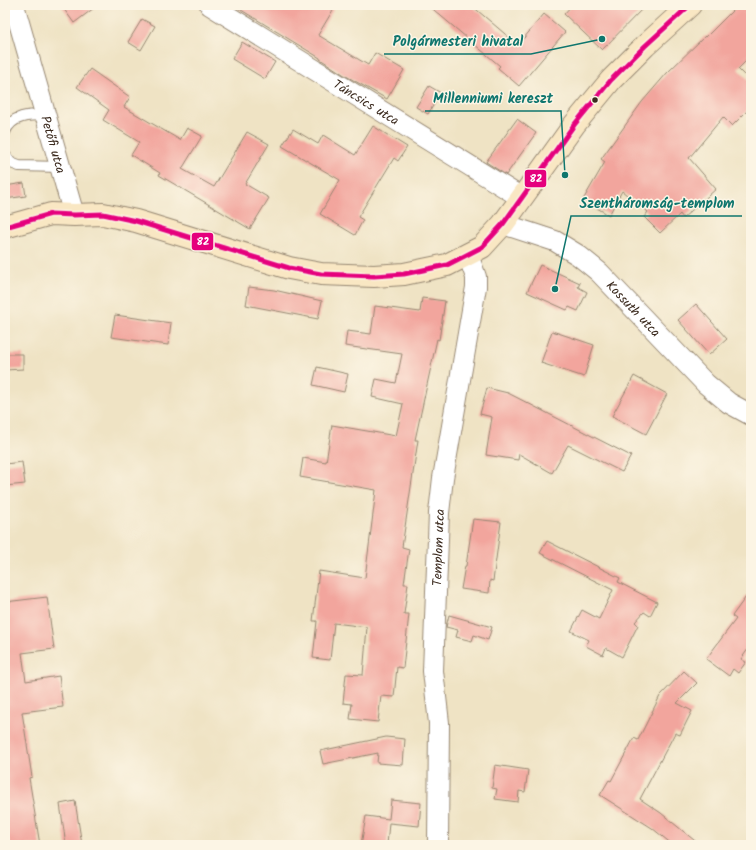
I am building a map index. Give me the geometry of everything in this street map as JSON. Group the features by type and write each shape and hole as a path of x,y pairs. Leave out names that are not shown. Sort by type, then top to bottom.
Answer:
{"main road":[{"path":"5,227 51,214 103,214 289,268 321,274 374,276 404,274 447,265 482,247 504,224 574,125 611,80 645,46 690,5"}],"street":[{"name":"Petőfi utca","path":"14,5 74,215"},
{"name":"Táncsics utca","path":"210,5 522,198"},
{"name":"Kossuth utca","path":"504,224 555,241 578,255 599,272 706,384 729,403 751,415"},
{"name":"Templom utca","path":"438,845 439,723 433,671 440,513 443,478 476,287 476,277 468,255"}],"lane":[{"path":"5,132 6,128 13,121 22,117 45,115"},
{"path":"5,155 11,163 19,166 61,167"}],"building":[{"path":"61,5 98,5 74,23"},
{"path":"233,5 325,5 333,10 318,35 368,65 375,53 404,70 387,99 346,76 320,58"},
{"path":"428,5 471,5 518,45 544,14 565,32 519,86 498,68 500,66"},
{"path":"572,5 646,5 602,50 564,14"},
{"path":"738,5 751,5 751,56 738,69 751,82 751,107 732,126 723,117 689,158 716,189 683,218 680,214 660,233 644,217 648,212 622,191 609,215 583,200 605,162 601,159 642,102 667,73"},
{"path":"142,19 155,26 141,50 128,42"},
{"path":"242,42 275,62 265,79 232,59"},
{"path":"90,69 130,97 124,107 180,140 187,128 202,136 182,169 214,187 247,132 269,144 245,184 269,198 250,229 159,175 160,173 131,155 139,142 103,120 109,110 77,87"},
{"path":"429,86 441,93 428,114 416,107"},
{"path":"517,119 536,133 506,175 486,162"},
{"path":"373,126 407,147 398,161 394,158 358,217 363,220 355,235 320,214 340,180 282,146 293,129 318,144 323,135 355,155"},
{"path":"24,183 26,196 5,199 5,186"},
{"path":"540,265 580,283 578,287 587,292 578,311 569,307 567,310 527,292"},
{"path":"249,287 274,290 322,301 318,319 246,305"},
{"path":"422,298 445,301 439,340 437,339 415,440 418,440 402,547 409,549 404,584 408,584 404,614 409,614 403,668 397,667 394,697 381,696 378,722 350,719 352,704 343,703 346,674 363,675 367,627 334,623 330,660 313,658 317,621 313,621 319,571 365,578 376,490 300,477 303,458 326,462 332,425 396,436 403,404 372,397 376,379 396,383 402,354 345,346 347,331 371,334 375,306 420,312"},
{"path":"696,304 727,339 709,355 678,320"},
{"path":"115,315 171,323 168,345 111,337"},
{"path":"552,331 594,345 584,377 541,363"},
{"path":"5,354 23,354 23,369 5,370"},
{"path":"317,367 348,374 344,392 313,385"},
{"path":"634,376 667,394 646,434 612,416"},
{"path":"487,388 508,393 631,456 622,472 568,445 552,473 519,454 518,460 486,455 492,417 480,414"},
{"path":"22,462 25,484 5,486 5,464"},
{"path":"473,519 501,522 493,581 490,580 489,593 461,589"},
{"path":"547,541 620,578 618,582 657,602 650,616 644,612 635,622 638,625 622,657 606,648 603,655 586,646 589,640 571,631 582,610 599,619 613,590 540,553"},
{"path":"751,590 751,645 741,659 746,662 738,673 733,669 729,676 706,659 736,619 732,616"},
{"path":"47,597 54,649 22,653 26,681 59,676 63,707 22,712 32,777 29,778 40,845 11,845 10,841 7,841 5,828 5,602"},
{"path":"449,615 492,627 488,640 474,635 472,641 456,637 458,630 446,627"},
{"path":"684,671 697,683 677,703 692,711 680,735 675,733 640,799 661,813 700,845 673,845 652,828 600,795 609,780 611,781 634,738 638,740 660,696"},
{"path":"386,737 405,739 403,765 377,763 378,753 323,764 320,751"},
{"path":"495,765 528,770 525,792 519,791 518,802 495,799 497,789 492,788"},
{"path":"391,800 421,803 419,826 389,823 387,845 361,845 366,816 389,819"},
{"path":"75,801 82,845 66,845 60,804"}],"transit line":[{"name":"82","path":"5,227 51,214 103,214 136,221 289,268 321,274 374,276 404,274 447,265 482,247 503,224 574,125 611,80 645,46 690,5"}],"place":[{"name":"Polgármesteri hivatal","path":"602,39"},
{"name":"Millenniumi kereszt","path":"565,175"},
{"name":"Szentháromság-templom","path":"555,289"}]}
